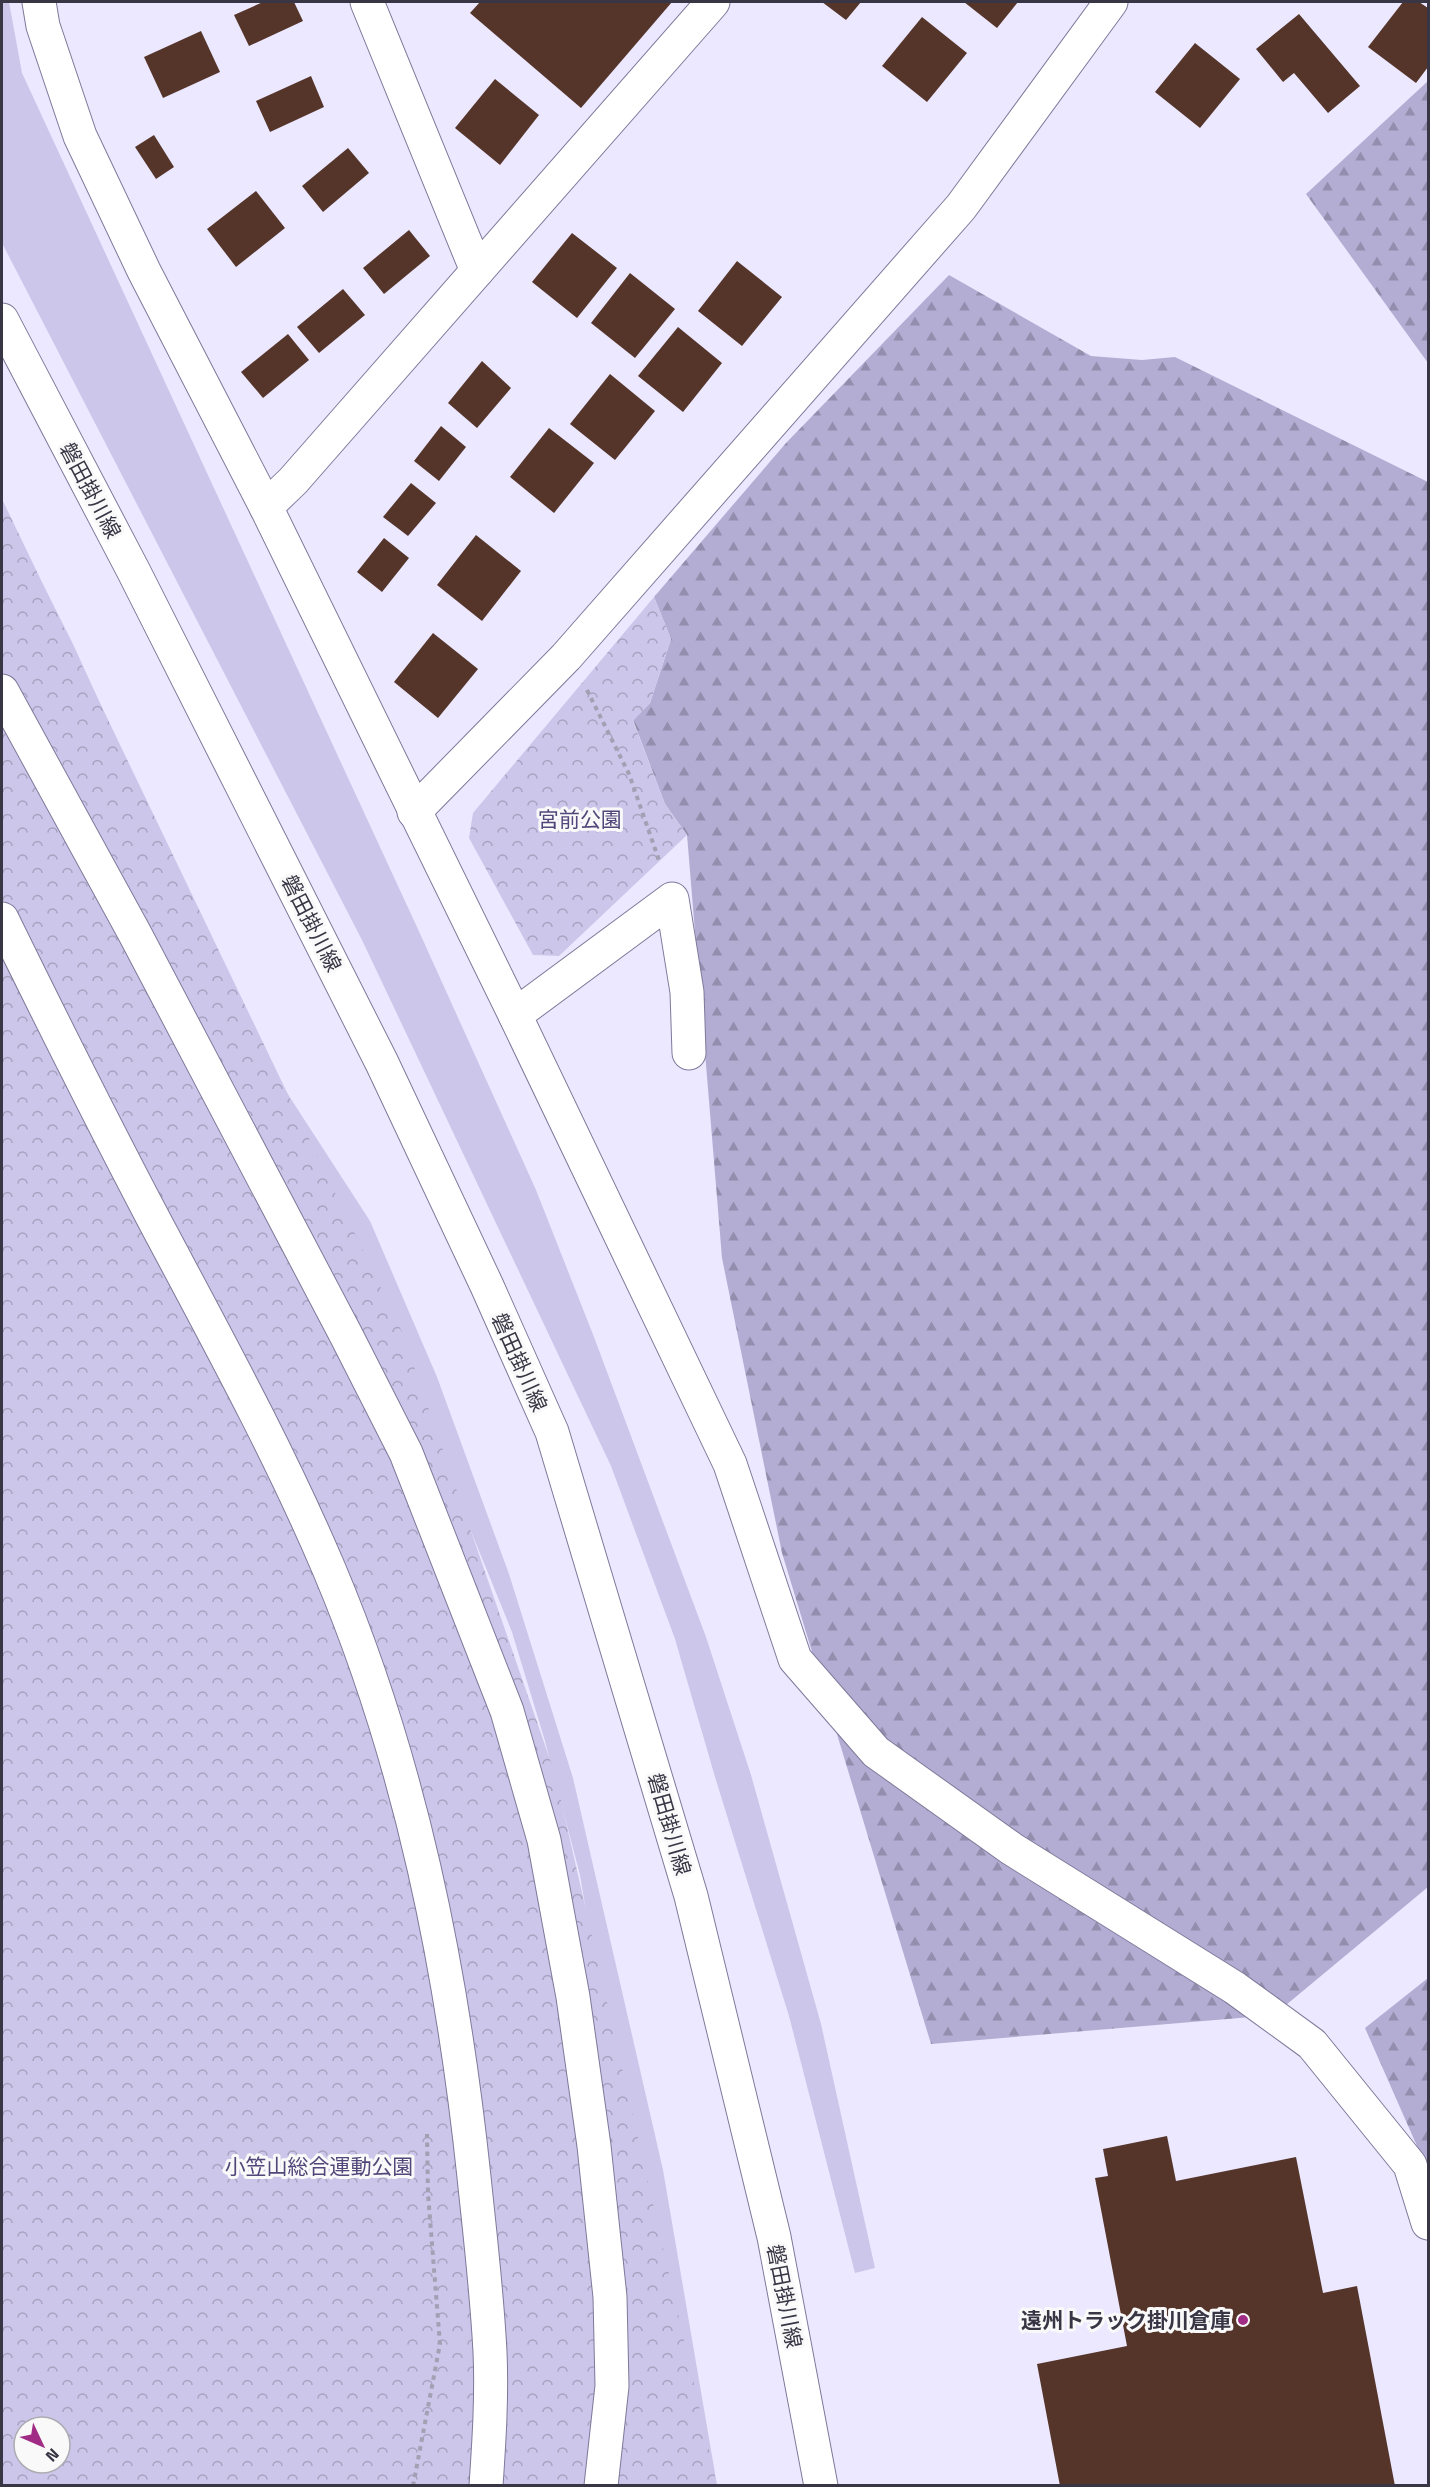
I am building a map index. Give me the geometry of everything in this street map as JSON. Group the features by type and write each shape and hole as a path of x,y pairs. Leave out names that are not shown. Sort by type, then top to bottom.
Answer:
{"street":[{"path":"39,2 43,26 80,136 144,271 266,507 515,1015 730,1464 795,1659 876,1752 1012,1849 1235,1988 1312,2044 1410,2165 1428,2223"},
{"path":"367,2 477,271"},
{"path":"266,507 293,481 713,2"},
{"path":"414,812 566,657 961,207 1111,2"},
{"name":"磐田掛川線","path":"2,320 138,580 382,1063 552,1432 691,1896 774,2237 821,2486"},
{"path":"2,691 135,934 406,1454 507,1711 544,1840 573,1997 594,2146 610,2297 612,2386 601,2486"},
{"path":"515,1015 672,899 687,992 689,1053"},
{"path":"2,919 105,1126 290,1485 357,1639 396,1755 435,1912 467,2114 490,2354 486,2486"}],"path":[{"path":"566,657 591,695 629,774 672,899"},
{"path":"413,2486 440,2344 428,2194 426,2126"}],"green space":[{"path":"2,2 9,2 22,73 417,927 536,1190 594,1337 706,1637 751,1775 821,2024 875,2268 855,2273 789,2016 675,1639 611,1466 362,940 2,243"},
{"path":"1428,81 1428,363 1306,194"},
{"path":"949,275 1091,356 1142,360 1175,357 1428,482 1428,1887 1274,2015 931,2044 782,1553 722,1258 687,835 665,804 633,720 650,703 671,639 654,597 786,443"},
{"name":"小笠山総合運動公園","path":"2,499 402,1332 555,1774 717,2485 2,2485"},
{"path":"2,503 73,644 254,1042 370,1221 437,1377 509,1574 573,1778 663,2170 717,2485 637,2485 618,2107 580,1875 545,1741 512,1632 442,1460"},
{"name":"宮前公園","path":"654,597 671,639 650,703 633,721 665,804 687,835 559,956 533,955 469,838 473,813"},
{"path":"1428,1978 1428,2171 1365,2028"}],"building":[{"path":"263,2 294,2 303,21 249,46 234,15"},
{"path":"480,2 672,2 581,108 470,13"},
{"path":"822,2 861,2 846,20"},
{"path":"964,2 1018,2 997,28"},
{"path":"1403,2 1419,2 1428,8 1428,67 1416,83 1368,47"},
{"path":"1299,14 1360,86 1328,113 1294,73 1283,82 1256,49"},
{"path":"922,17 967,53 927,102 882,66"},
{"path":"201,31 220,72 163,98 144,57"},
{"path":"1195,43 1240,79 1200,128 1155,92"},
{"path":"311,76 324,107 270,132 256,101"},
{"path":"495,79 539,115 500,165 455,128"},
{"path":"154,135 174,167 156,179 135,147"},
{"path":"348,148 369,173 323,212 302,186"},
{"path":"256,191 285,228 236,267 207,229"},
{"path":"409,230 430,256 384,294 363,268"},
{"path":"572,233 617,268 577,318 532,282"},
{"path":"737,261 782,297 742,346 698,311"},
{"path":"630,273 675,309 635,358 591,323"},
{"path":"343,289 365,315 319,353 297,327"},
{"path":"678,327 722,363 683,412 638,376"},
{"path":"288,334 309,360 263,398 241,372"},
{"path":"482,361 511,388 477,428 448,403"},
{"path":"610,374 655,411 615,460 570,424"},
{"path":"441,426 466,447 439,481 414,461"},
{"path":"549,428 594,463 554,513 510,477"},
{"path":"411,483 436,503 408,536 383,517"},
{"path":"476,535 521,571 482,621 437,585"},
{"path":"384,538 409,558 382,592 357,572"},
{"path":"433,633 478,669 438,718 394,682"},
{"name":"遠州トラック掛川倉庫","path":"1167,2136 1176,2181 1296,2157 1323,2293 1357,2286 1395,2486 1060,2486 1037,2364 1127,2346 1095,2178 1108,2176 1103,2149"}],"place":[{"name":"遠州トラック掛川倉庫","path":"1243,2320"}]}
